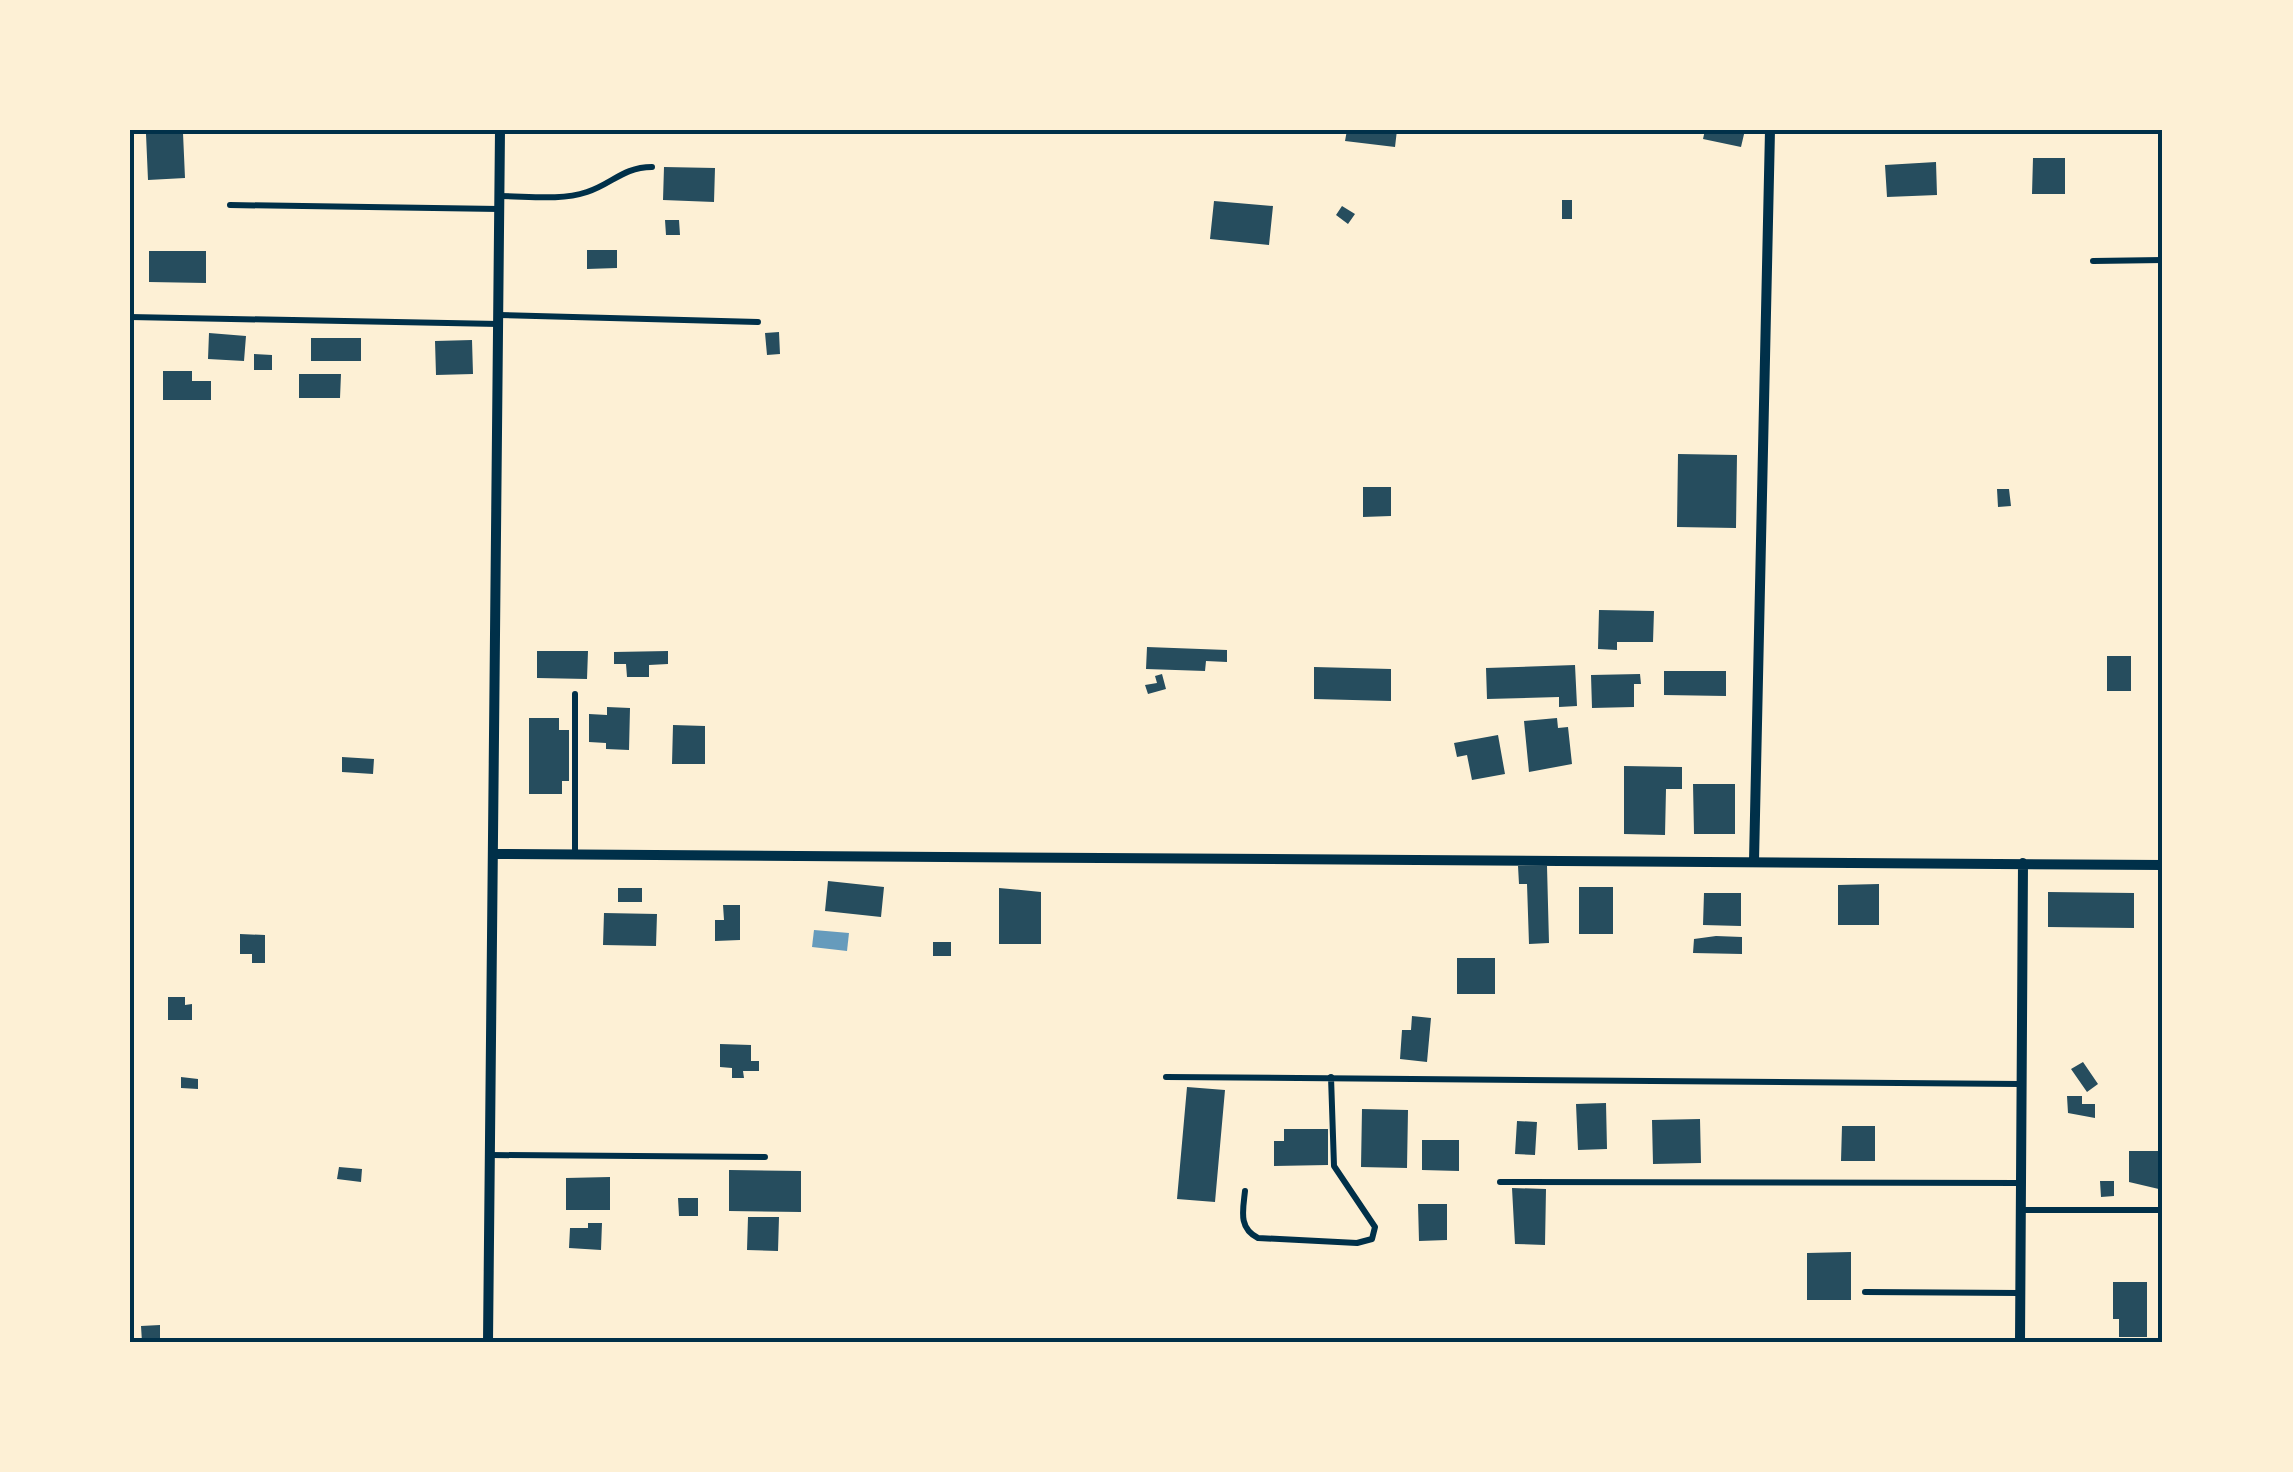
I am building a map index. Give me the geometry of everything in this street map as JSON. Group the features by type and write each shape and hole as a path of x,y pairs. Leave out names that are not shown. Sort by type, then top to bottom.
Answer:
{"street":[{"path":"488,1342 496,854 500,130"},
{"path":"1754,861 1770,130"},
{"path":"496,854 2163,864"},
{"path":"2020,1342 2023,863"}],"lane":[{"path":"500,196 573,196 597,188 626,169 652,167"},
{"path":"230,205 499,209"},
{"path":"2093,261 2163,260"},
{"path":"130,317 758,322"},
{"path":"574,854 575,694"},
{"path":"1166,1077 2022,1084"},
{"path":"1245,1191 1243,1220 1248,1232 1258,1238 1358,1244 1372,1239 1374,1227 1334,1166 1331,1078"},
{"path":"491,1155 765,1156"},
{"path":"1500,1182 2021,1183"},
{"path":"2021,1210 2163,1210"},
{"path":"1866,1292 2020,1293"}],"water":[{"path":"814,930 849,933 847,951 812,947"}],"building":[{"path":"1347,130 1397,130 1395,147 1345,141"},
{"path":"1705,130 1745,130 1741,147 1703,139"},
{"path":"183,133 185,178 148,180 146,134"},
{"path":"2033,158 2065,158 2065,194 2032,194"},
{"path":"1936,162 1937,195 1887,197 1885,165"},
{"path":"664,167 715,168 714,202 663,200"},
{"path":"1562,200 1572,200 1572,219 1562,219"},
{"path":"1214,201 1273,206 1269,245 1210,239"},
{"path":"1342,206 1355,214 1348,224 1336,215"},
{"path":"665,220 679,220 680,235 666,235"},
{"path":"587,250 617,250 617,268 587,269"},
{"path":"149,251 206,251 206,283 149,282"},
{"path":"779,332 780,354 767,355 765,333"},
{"path":"209,333 246,336 244,361 208,359"},
{"path":"311,338 361,338 361,361 311,361"},
{"path":"472,340 473,374 436,375 435,341"},
{"path":"254,354 272,355 272,370 254,370"},
{"path":"163,371 192,371 192,381 211,381 211,400 163,400"},
{"path":"299,374 341,374 340,398 299,398"},
{"path":"1678,454 1737,455 1736,528 1677,527"},
{"path":"1363,487 1391,487 1391,516 1363,517"},
{"path":"1997,489 2009,489 2011,506 1998,507"},
{"path":"1599,610 1654,611 1653,642 1617,642 1617,650 1598,649"},
{"path":"1147,647 1227,650 1227,662 1206,661 1205,671 1146,669"},
{"path":"537,651 588,651 587,679 537,678"},
{"path":"668,651 668,664 649,665 649,677 627,677 626,664 614,664 614,652"},
{"path":"2107,656 2131,656 2131,691 2107,691"},
{"path":"1575,665 1577,706 1559,707 1559,697 1487,699 1486,668"},
{"path":"1314,667 1391,669 1391,701 1314,699"},
{"path":"1664,671 1726,671 1726,696 1664,695"},
{"path":"1162,674 1166,689 1148,694 1145,685 1157,683 1155,676"},
{"path":"1640,674 1641,684 1634,684 1634,707 1592,708 1591,675"},
{"path":"607,707 630,708 629,750 606,749 606,743 589,742 589,714 607,715"},
{"path":"529,718 559,718 559,730 569,730 569,781 562,781 562,794 529,794"},
{"path":"1557,718 1558,728 1568,727 1572,764 1529,772 1524,721"},
{"path":"673,725 705,726 705,764 672,764"},
{"path":"1498,735 1505,774 1472,780 1467,755 1457,757 1454,743"},
{"path":"342,757 374,759 373,774 342,772"},
{"path":"1624,766 1682,767 1682,789 1666,789 1665,835 1624,834"},
{"path":"1693,784 1735,784 1735,834 1694,834"},
{"path":"1518,866 1547,866 1549,943 1529,944 1527,884 1519,884"},
{"path":"828,881 884,887 881,917 825,911"},
{"path":"1879,884 1879,925 1838,925 1838,885"},
{"path":"1579,887 1613,887 1613,934 1579,934"},
{"path":"618,888 642,888 642,902 618,902"},
{"path":"999,888 1041,892 1041,944 999,944"},
{"path":"2048,892 2134,893 2134,928 2048,927"},
{"path":"1704,893 1741,893 1741,926 1703,925"},
{"path":"723,905 740,905 740,940 715,941 715,920 724,920"},
{"path":"604,913 657,914 656,946 603,945"},
{"path":"240,934 265,935 265,963 252,963 252,954 240,954"},
{"path":"1742,937 1742,954 1693,953 1694,939"},
{"path":"933,942 951,942 951,956 933,956"},
{"path":"1457,958 1495,958 1495,994 1457,994"},
{"path":"168,997 185,997 185,1005 192,1004 192,1020 168,1020"},
{"path":"1412,1016 1431,1018 1427,1062 1400,1059 1402,1030 1411,1030"},
{"path":"720,1044 751,1045 751,1061 759,1061 759,1071 743,1071 744,1078 732,1078 732,1068 720,1067"},
{"path":"2083,1062 2098,1084 2087,1092 2071,1069"},
{"path":"181,1077 198,1079 198,1089 181,1088"},
{"path":"1187,1087 1225,1090 1215,1202 1177,1199"},
{"path":"2067,1096 2082,1096 2082,1104 2095,1104 2095,1118 2068,1113"},
{"path":"1606,1103 1607,1149 1578,1150 1576,1104"},
{"path":"1362,1109 1408,1110 1407,1168 1361,1167"},
{"path":"1700,1119 1701,1163 1653,1164 1652,1120"},
{"path":"1517,1121 1537,1122 1535,1155 1515,1154"},
{"path":"1842,1126 1875,1126 1875,1161 1841,1161"},
{"path":"1284,1129 1328,1129 1328,1165 1274,1166 1274,1141 1284,1141"},
{"path":"1422,1140 1459,1140 1459,1171 1422,1170"},
{"path":"2129,1151 2163,1151 2163,1190 2129,1182"},
{"path":"339,1167 362,1169 361,1182 337,1179"},
{"path":"729,1170 801,1171 801,1212 729,1211"},
{"path":"610,1177 610,1210 566,1210 566,1178"},
{"path":"2100,1181 2114,1181 2114,1196 2101,1197"},
{"path":"1512,1188 1546,1189 1545,1245 1515,1244"},
{"path":"678,1198 698,1198 698,1216 679,1216"},
{"path":"1418,1204 1447,1204 1447,1240 1419,1241"},
{"path":"748,1217 779,1217 778,1251 747,1250"},
{"path":"588,1223 602,1223 601,1250 569,1248 570,1228 588,1228"},
{"path":"1851,1252 1851,1300 1807,1300 1807,1253"},
{"path":"2113,1282 2147,1282 2147,1337 2119,1337 2119,1319 2113,1319"},
{"path":"160,1325 160,1342 142,1342 141,1326"}]}
